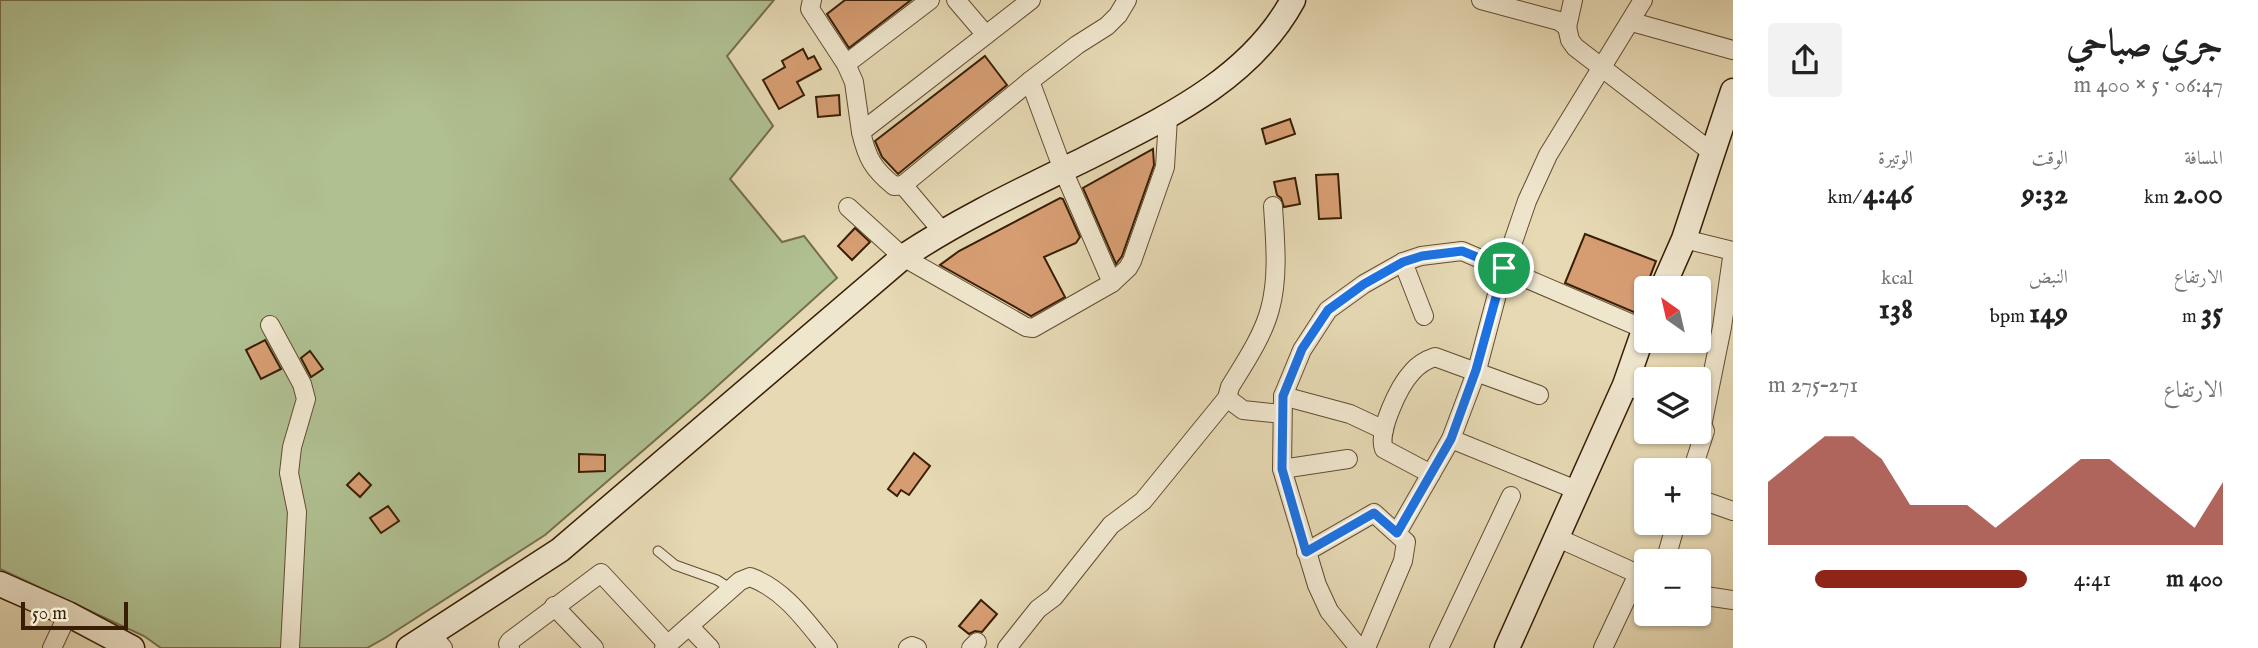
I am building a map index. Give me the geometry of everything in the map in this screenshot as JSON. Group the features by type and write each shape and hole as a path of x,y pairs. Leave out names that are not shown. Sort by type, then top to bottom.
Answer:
{"street":[{"path":"812,0 810,9 854,82 867,158 881,176 894,186 903,185 1030,81 1107,26 1127,0"},
{"path":"845,64 930,0"},
{"path":"956,0 986,35"},
{"path":"861,132 1031,0"},
{"path":"409,648 437,641 576,537 903,257 942,231 1168,118 1235,70 1269,34 1293,0"},
{"path":"1481,0 1553,18 1567,27"},
{"path":"1573,0 1567,27 1575,47 1714,154"},
{"path":"1397,533 1451,439 1476,370 1504,268 1527,201 1548,155 1632,22 1643,0"},
{"path":"1632,22 1733,50"},
{"path":"1030,81 1063,170 1112,283"},
{"path":"1668,276 1714,154 1733,91"},
{"path":"848,207 903,257 1026,327 1033,328 1112,283 1128,268 1165,167 1168,118"},
{"path":"903,185 942,231"},
{"path":"1007,648 1038,608 1054,597 1111,525 1147,495 1227,398 1270,308 1276,261 1273,206"},
{"path":"1684,239 1733,251 1722,327 1711,375"},
{"path":"1359,648 1329,611 1306,552 1282,469 1282,405 1302,349 1328,310 1364,284 1403,262 1422,256 1462,251 1634,321"},
{"path":"1403,262 1424,316"},
{"path":"270,325 302,384 306,399 292,447 289,472 297,512 290,648"},
{"path":"1430,474 1384,449 1381,439 1404,384 1413,370 1425,361 1435,357 1539,395"},
{"path":"1507,648 1579,491 1634,394"},
{"path":"1227,398 1243,410 1282,405 1350,414 1384,430"},
{"path":"1451,439 1579,491"},
{"path":"1282,469 1348,459"},
{"path":"1439,648 1511,496"},
{"path":"1711,504 1733,512"},
{"path":"1306,552 1374,513 1406,544 1403,561 1366,648"},
{"path":"1558,538 1634,572"},
{"path":"510,648 510,641 601,573 666,647 748,577 759,580 794,607 828,648"},
{"path":"0,584 68,614 132,648"},
{"path":"1603,648 1634,591"},
{"path":"1711,597 1733,600"},
{"path":"554,606 594,648"},
{"path":"52,648 68,614"},
{"path":"690,626 710,648"},
{"path":"908,648 917,648"}],"lane":[{"path":"658,551 675,565 717,580 731,589"}],"green space":[{"path":"0,0 774,0 727,56 773,126 730,179 782,242 804,236 837,278 704,398 545,535 367,648 161,648 144,636 0,569"}],"building":[{"path":"845,0 911,0 849,48 827,14"},
{"path":"803,49 808,59 814,56 821,69 797,82 804,95 779,109 763,80 785,67 782,61"},
{"path":"985,56 1007,85 898,174 882,157 875,141"},
{"path":"839,95 840,115 818,117 816,97"},
{"path":"1290,119 1295,134 1266,144 1262,129"},
{"path":"1153,149 1154,165 1122,256 1116,264 1083,188"},
{"path":"1338,174 1341,218 1319,219 1316,175"},
{"path":"1295,178 1300,204 1284,207 1274,182"},
{"path":"1060,198 1063,199 1080,237 1076,243 1044,257 1065,297 1031,316 940,265 959,251"},
{"path":"855,228 870,242 852,260 838,246"},
{"path":"1585,234 1656,261 1650,276 1634,276 1634,312 1565,283"},
{"path":"265,340 281,369 261,379 246,350"},
{"path":"310,351 323,369 311,377 301,358"},
{"path":"914,453 930,466 909,495 901,490 897,496 888,489"},
{"path":"579,454 605,455 605,471 579,472"},
{"path":"359,473 371,485 360,497 347,485"},
{"path":"388,506 399,521 381,533 370,518"},
{"path":"981,600 997,614 982,632 969,634 959,626"}],"route":[{"path":"1462,251 1504,268 1476,370 1451,439 1397,533 1374,513 1306,552 1282,469 1283,396 1302,349 1319,320 1339,300 1364,284 1403,262 1422,256 1462,251"}]}
